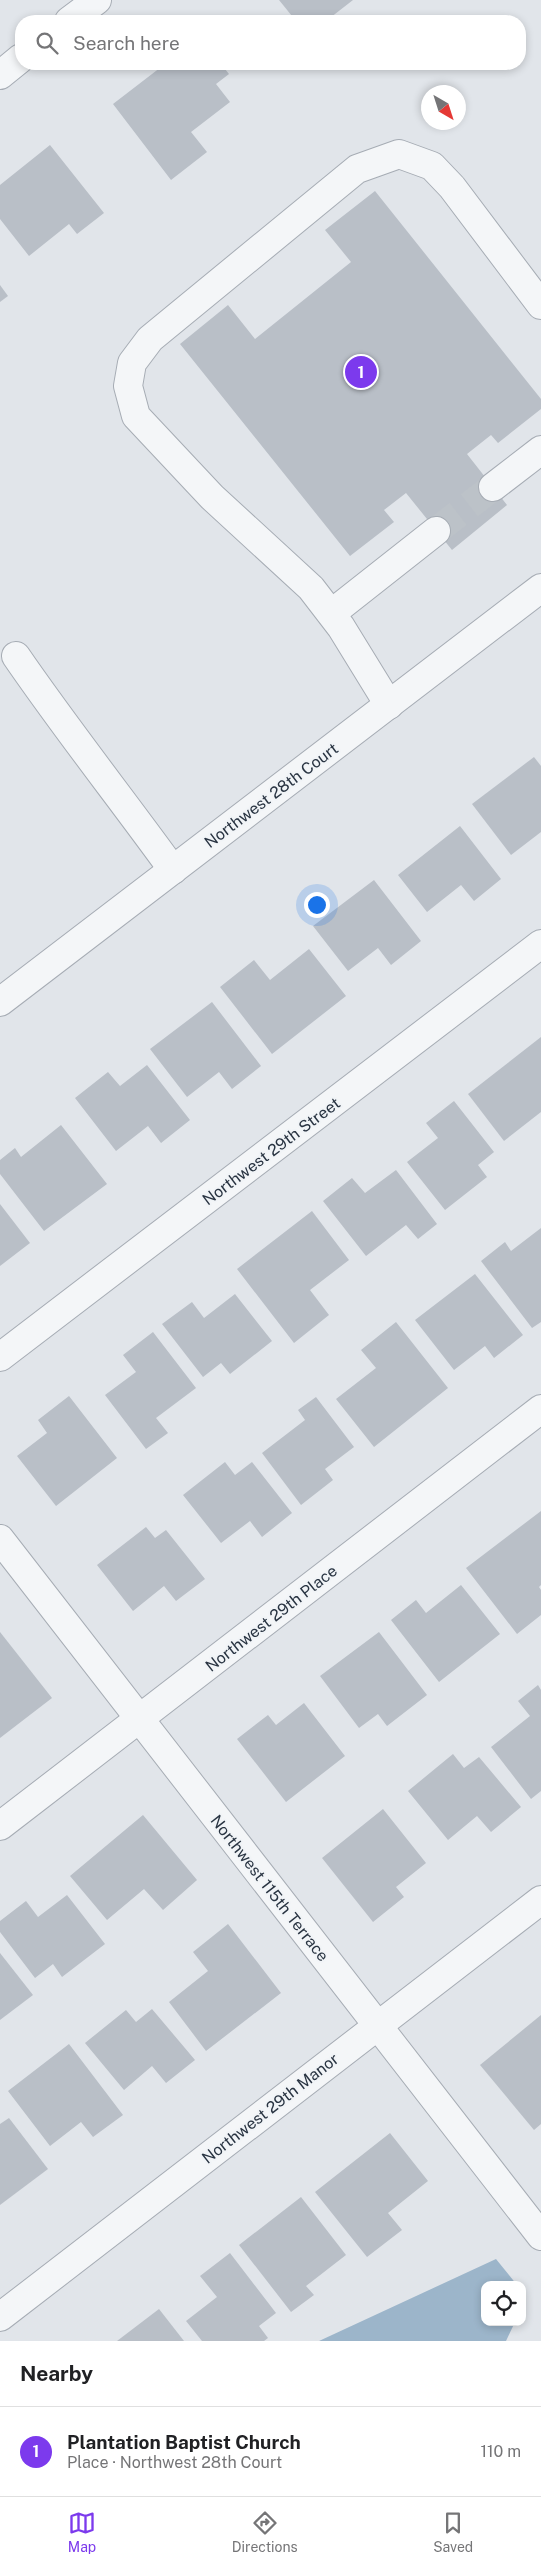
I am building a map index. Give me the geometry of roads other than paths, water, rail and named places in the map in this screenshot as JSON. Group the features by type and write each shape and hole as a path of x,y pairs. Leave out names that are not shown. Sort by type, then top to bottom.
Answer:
{"street":[{"path":"77,15 97,0"},
{"path":"0,75 15,63"},
{"path":"388,705 332,613 311,588 212,497 136,416 128,386 132,363 150,339 358,169 399,154 432,166 452,187 541,305"},
{"path":"493,488 541,450"},
{"path":"332,613 436,531"},
{"name":"Northwest 28th Court","path":"0,1002 541,588"},
{"path":"16,656 67,731 121,798 173,870"},
{"name":"Northwest 29th Street","path":"0,1357 541,944"},
{"name":"Northwest 29th Place","path":"0,1826 140,1720 541,1409"},
{"name":"Northwest 115th Terrace","path":"0,1539 541,2236"},
{"name":"Northwest 29th Manor","path":"0,2317 541,1900"}],"water":[{"path":"496,2259 514,2281 481,2281 481,2326 513,2326 506,2341 319,2341"}],"tunnel":[{"path":"436,531 493,487"}],"place":[{"name":"Plantation Baptist Church","path":"361,372"}]}
